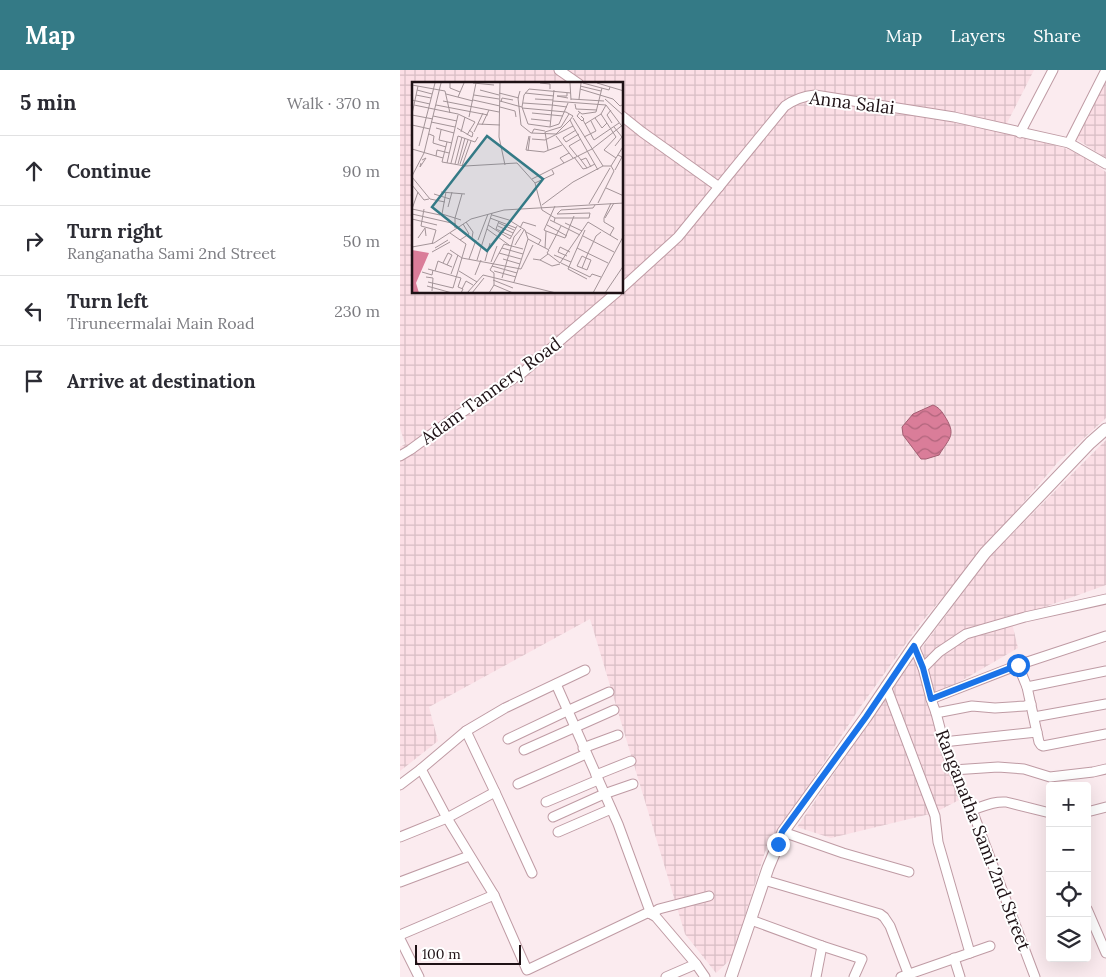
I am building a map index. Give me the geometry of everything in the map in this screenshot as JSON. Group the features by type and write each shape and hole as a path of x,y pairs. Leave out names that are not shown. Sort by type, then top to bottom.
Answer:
{"main road":[{"path":"731,977 782,832 866,717 914,646 985,554 1090,443 1106,429"}],"street":[{"path":"559,70 576,82"},
{"path":"1020,133 1053,70"},
{"path":"1069,143 1106,70"},
{"name":"Anna Salai","path":"719,186 786,106 804,96 815,96 954,117 1069,143 1106,164"},
{"path":"624,118 719,186 678,237 624,286"},
{"name":"Adam Tannery Road","path":"400,456 522,373 615,294"},
{"path":"923,668 939,652 966,634 1025,617 1106,599"},
{"path":"931,699 1018,665 1106,636"},
{"name":"Ranganatha Sami 2nd Street","path":"914,646 923,668 946,752 962,793 972,810 1034,977"},
{"path":"1018,665 1027,687 1041,745 1106,734"},
{"path":"400,785 421,770 466,731 505,708 585,670"},
{"path":"1027,687 1106,671"},
{"path":"556,684 618,824 651,914"},
{"path":"886,686 935,816 938,842 970,953"},
{"path":"508,739 609,692"},
{"path":"936,712 972,706 995,708 1031,704"},
{"path":"1034,718 1106,704"},
{"path":"524,750 614,710"},
{"path":"466,731 532,872"},
{"path":"944,742 1037,732"},
{"path":"518,784 618,735"},
{"path":"546,802 631,761"},
{"path":"953,770 998,767 1024,769 1050,777 1106,769"},
{"path":"421,770 469,856 494,895 527,970 644,914 651,914 656,917 705,977"},
{"path":"553,817 604,794 633,784"},
{"path":"400,837 447,818 495,792"},
{"path":"972,810 1000,801 1046,812"},
{"path":"1091,811 1106,807"},
{"path":"558,832 611,809"},
{"path":"782,832 843,853 909,872"},
{"path":"400,882 469,856"},
{"path":"764,880 880,914 890,926 904,975 990,946"},
{"path":"419,977 400,937 494,895"},
{"path":"651,914 659,909 709,896"},
{"path":"1090,917 1106,953"},
{"path":"751,920 862,959 854,977"},
{"path":"816,977 822,946"},
{"path":"954,958 960,977"},
{"path":"666,977 696,964"}],"shaded area":[{"path":"400,70 1034,70 1004,129 1070,150 1106,172 1106,418 1058,462 920,624 861,706 765,852 732,958 716,973 685,934 590,619 429,707 438,741 400,771 400,447 405,444 400,428"},
{"path":"1106,75 1106,158 1076,139"},
{"path":"1106,440 1106,585 1011,619 1018,648 930,699 961,799 934,813 831,838 797,827 904,672 990,556"}],"water":[{"path":"933,405 941,410 951,432 949,440 939,455 921,459 903,435 902,427 913,414"}],"route":[{"path":"778,844 782,832 866,717 914,646 923,668 931,699 1018,665"}]}
